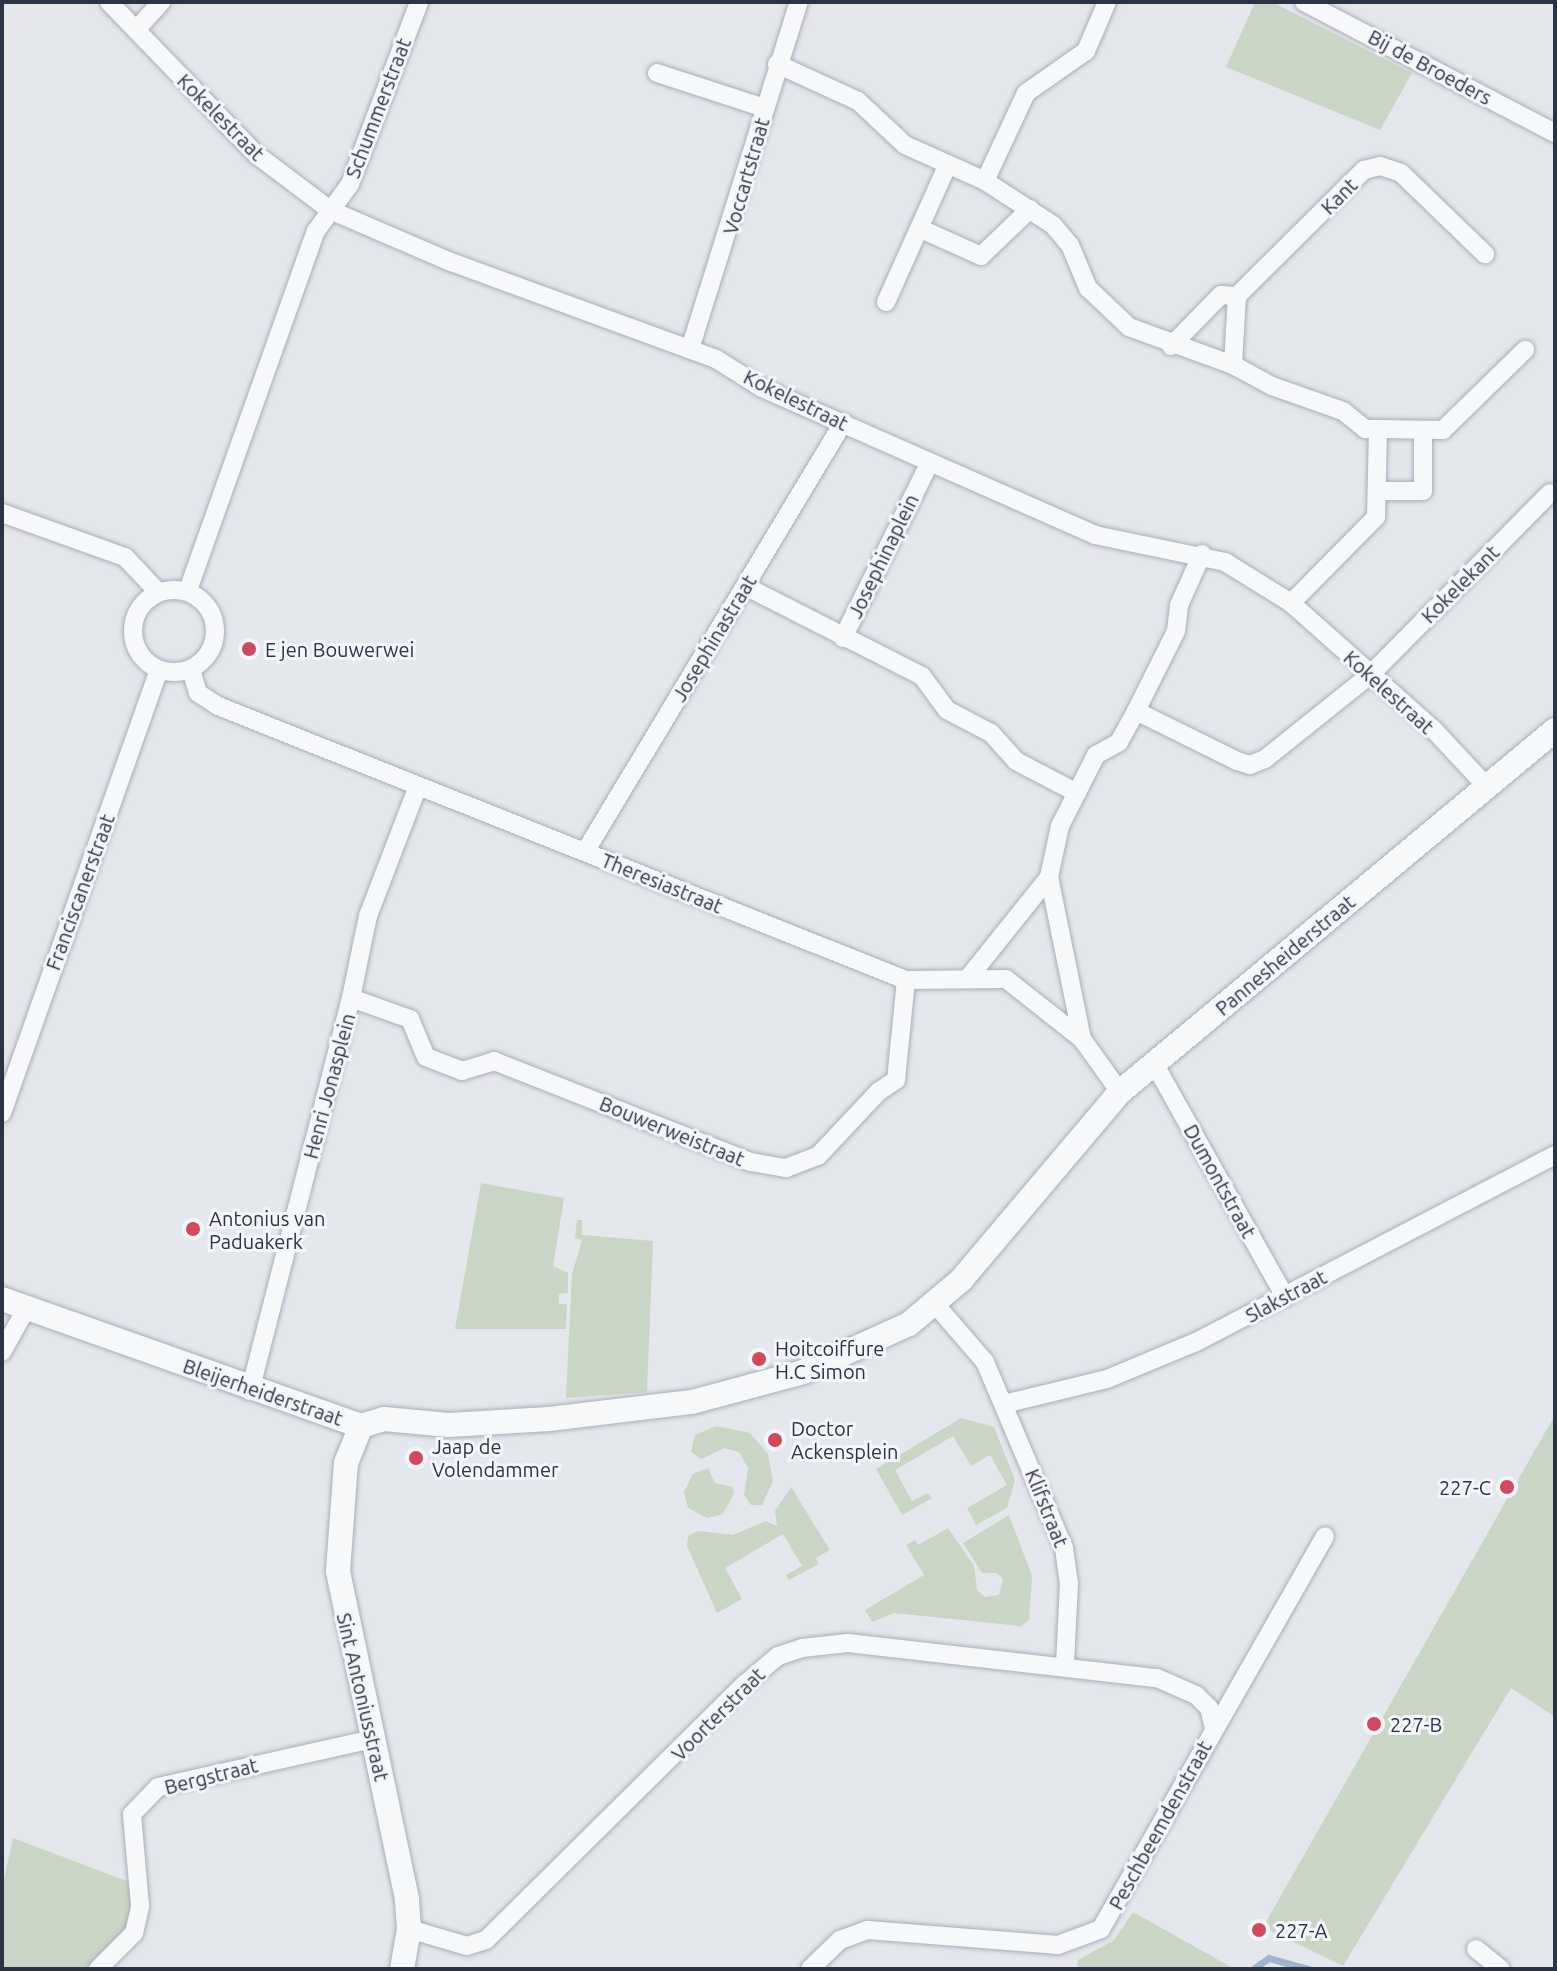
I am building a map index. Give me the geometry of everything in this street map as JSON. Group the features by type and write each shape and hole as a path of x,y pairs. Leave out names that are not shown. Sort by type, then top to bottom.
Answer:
{"street":[{"name":"Kokelestraat","path":"109,2 257,155 330,210 451,262 690,349 843,423 1095,535 1202,554 1291,603 1433,729 1487,787"},
{"path":"136,30 161,2"},
{"name":"Schummerstraat","path":"330,210 350,184 419,2"},
{"name":"Voccartstraat","path":"690,349 777,64 799,2"},
{"path":"985,181 1026,93 1086,51 1107,2"},
{"name":"Bij de Broeders","path":"1304,2 1555,133"},
{"path":"777,64 858,101 905,145 985,181 1030,209 1070,245 1088,288 1118,320 1171,346 1233,365 1272,386 1343,411 1365,429 1443,430 1525,350"},
{"path":"657,73 765,108"},
{"path":"886,302 948,164"},
{"name":"Kant","path":"1171,346 1221,295 1237,296 1364,170 1380,166 1401,173 1485,254"},
{"path":"921,229 981,256 1030,209"},
{"path":"188,590 316,231 330,210"},
{"path":"1233,365 1237,296"},
{"name":"Josephinastraat","path":"585,852 843,423"},
{"path":"1291,603 1376,517 1378,429"},
{"path":"1378,491 1423,491 1423,430"},
{"name":"Josephinaplein","path":"745,586 843,638 930,462"},
{"name":"Kokelekant","path":"1136,711 1250,765 1265,759 1370,675 1550,493"},
{"path":"2,513 125,557 158,592"},
{"path":"1082,1039 1049,877 1060,826 1096,755 1119,742 1136,711 1176,631 1179,605 1202,554"},
{"path":"188,590 207,603 215,622 206,655 191,670 159,670 140,655 134,632 141,608 158,592 188,590"},
{"path":"843,638 922,676 947,710 991,733 1016,761 1077,793"},
{"name":"Franciscanerstraat","path":"2,1113 159,670"},
{"name":"Theresiastraat","path":"191,670 198,693 208,701 906,980 1006,979 1082,1039 1120,1092"},
{"name":"Pannesheiderstraat","path":"935,1304 1120,1092 1555,730"},
{"name":"Henri Jonasplein","path":"250,1391 351,998 368,916 418,786"},
{"path":"969,977 1049,877"},
{"name":"Bouwerweistraat","path":"351,998 410,1019 426,1057 462,1071 494,1061 751,1162 786,1168 818,1156 878,1092 896,1080 906,980"},
{"name":"Dumontstraat","path":"1155,1065 1285,1297"},
{"name":"Slakstraat","path":"1004,1404 1107,1379 1196,1342 1555,1155"},
{"name":"Bleijerheiderstraat","path":"2,1299 250,1391 361,1426 384,1419 449,1425 627,1411 692,1402 782,1380 859,1350 935,1304"},
{"path":"935,1304 985,1362 1004,1404"},
{"path":"2,1352 26,1309"},
{"name":"Klifstraat","path":"1004,1404 1064,1548 1069,1583 1065,1666"},
{"name":"Sint Antoniusstraat","path":"361,1426 346,1463 338,1571 409,1929 402,1969"},
{"name":"Peschbeemdenstraat","path":"810,1969 840,1940 868,1930 1058,1945 1087,1938 1113,1913 1214,1728 1325,1536"},
{"name":"Voorterstraat","path":"409,1929 467,1946 486,1940 778,1656 828,1643 1157,1678 1196,1695 1209,1708 1214,1728"},
{"name":"Bergstraat","path":"98,1969 134,1933 140,1906 132,1814 158,1787 373,1739"},
{"path":"1476,1949 1501,1969"}],"green space":[{"path":"1255,2 1272,2 1412,73 1380,130 1226,67"},
{"path":"481,1183 564,1198 553,1266 568,1273 568,1293 559,1294 559,1304 567,1304 566,1329 455,1329"},
{"path":"577,1220 582,1220 582,1235 653,1241 647,1392 566,1398 572,1274 582,1240 575,1238"},
{"path":"1555,1415 1555,1717 1511,1688 1343,1966 1263,1927"},
{"path":"961,1418 994,1427 1015,1480 1007,1508 976,1525 967,1508 1007,1485 990,1455 971,1466 953,1436 895,1470 912,1501 928,1493 932,1498 902,1515 876,1469"},
{"path":"716,1426 750,1433 768,1454 773,1481 762,1505 751,1505 744,1495 748,1468 739,1452 724,1448 702,1459 691,1452 695,1435"},
{"path":"708,1468 715,1483 733,1487 734,1493 723,1514 707,1518 688,1508 684,1492 693,1474"},
{"path":"791,1487 830,1550 816,1558 819,1564 789,1580 786,1575 802,1566 783,1534 725,1568 742,1599 717,1613 687,1546 688,1536 698,1531 733,1535 766,1521 777,1526 775,1511"},
{"path":"1009,1515 1032,1576 1029,1620 1021,1626 894,1613 872,1622 865,1610 924,1575 906,1545 915,1540 918,1545 948,1528 974,1566 977,1590 985,1597 999,1595 1003,1579 997,1573 982,1573 963,1543"},
{"path":"13,1838 132,1883 135,1898 126,1931 89,1969 2,1969 2,1888"},
{"path":"1133,1912 1231,1967 1077,1969 1078,1960 1114,1940"}],"waterway":[{"path":"1253,1969 1269,1958 1308,1969"}],"place":[{"name":"E jen Bouwerwei","path":"249,649"},
{"name":"Antonius van Paduakerk","path":"193,1229"},
{"name":"Hoitcoiffure H.C Simon","path":"759,1359"},
{"name":"Doctor Ackensplein","path":"775,1440"},
{"name":"Jaap de Volendammer","path":"416,1458"},
{"name":"227-C","path":"1507,1487"},
{"name":"227-B","path":"1374,1724"},
{"name":"227-A","path":"1259,1930"}]}
